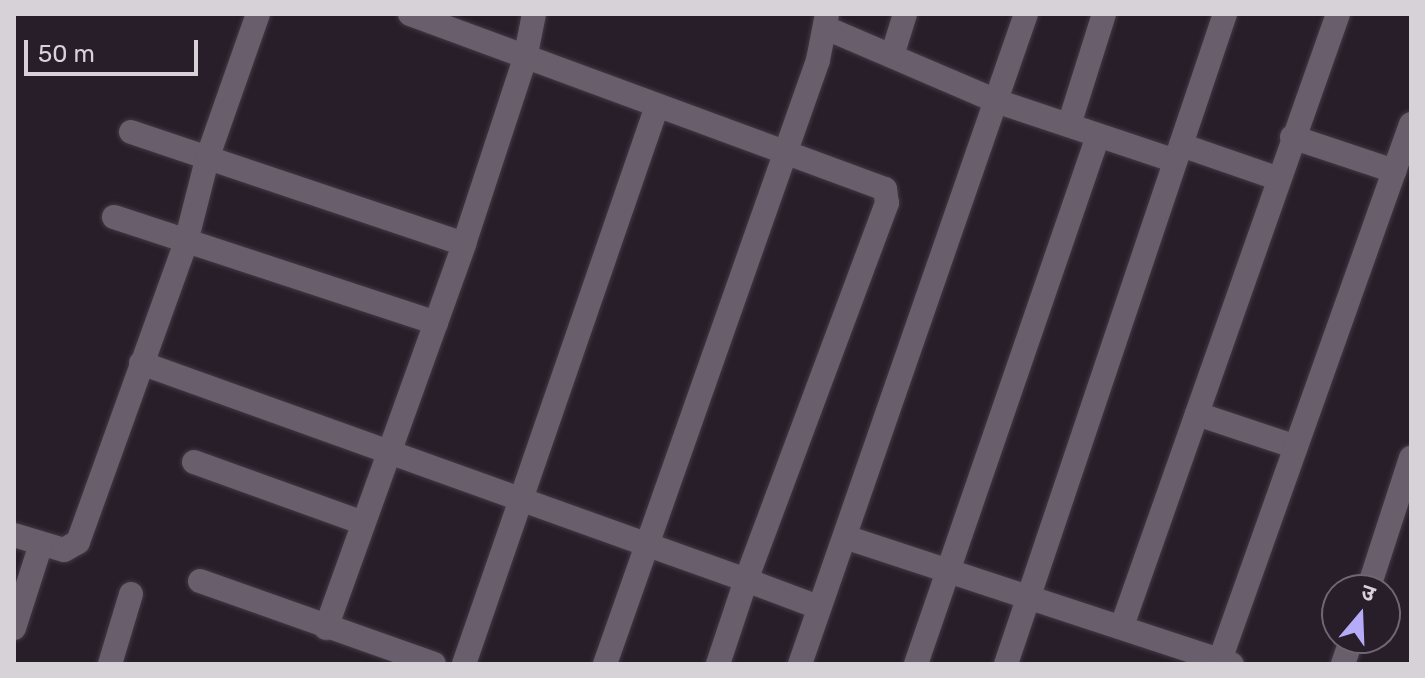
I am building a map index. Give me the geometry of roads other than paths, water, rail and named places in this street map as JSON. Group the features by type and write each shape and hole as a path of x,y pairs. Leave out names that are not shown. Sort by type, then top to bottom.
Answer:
{"street":[{"path":"14,535 64,550 78,542 186,242 208,156 258,14"},
{"path":"326,628 464,244 525,59 534,14"},
{"path":"892,56 905,14"},
{"path":"800,664 1026,14"},
{"path":"1069,125 1104,14"},
{"path":"1006,664 1225,14"},
{"path":"1122,626 1292,137 1338,14"},
{"path":"413,15 784,154 879,185 888,195 718,664"},
{"path":"605,664 784,154 827,21 892,56 996,101 1098,136 1279,179"},
{"path":"464,664 657,106"},
{"path":"845,537 1226,662 1296,447 1411,124"},
{"path":"131,132 464,244"},
{"path":"916,664 1098,136"},
{"path":"1292,137 1394,171"},
{"path":"114,217 436,323"},
{"path":"141,363 818,607"},
{"path":"1197,414 1296,447"},
{"path":"1373,574 1411,458"},
{"path":"194,462 363,523"},
{"path":"14,628 41,544"},
{"path":"200,581 434,664"},
{"path":"110,664 131,594"}]}
